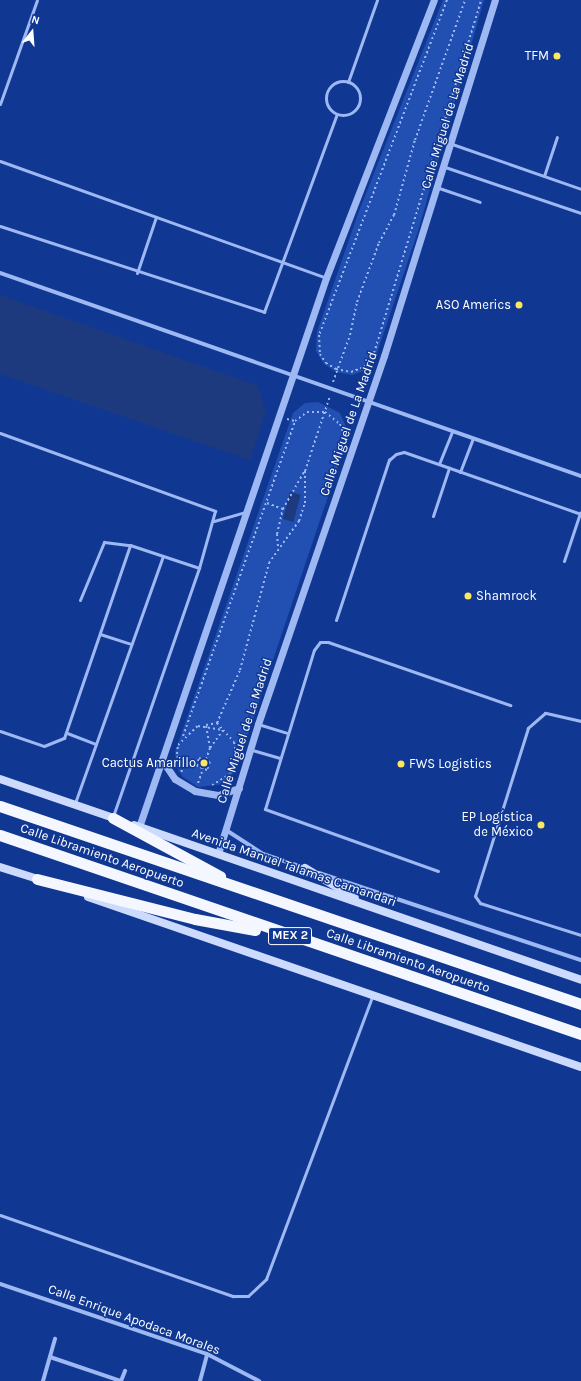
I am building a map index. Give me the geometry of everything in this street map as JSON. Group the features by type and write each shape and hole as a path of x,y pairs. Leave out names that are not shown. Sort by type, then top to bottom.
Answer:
{"highway":[{"name":"Calle Libramiento Aeropuerto","path":"0,806 581,1004"},
{"path":"112,818 251,892"},
{"name":"Calle Libramiento Aeropuerto","path":"0,835 290,937 581,1034"},
{"path":"37,879 195,919 290,937"}],"main road":[{"name":"Avenida Manuel Talamas Camandari","path":"0,779 581,980"},
{"path":"0,867 581,1067"},
{"path":"305,868 376,910"}],"street":[{"path":"139,827 326,278 434,0"},
{"name":"Calle Miguel de La Madrid","path":"218,854 252,750 258,724 369,402 439,188 495,0"},
{"path":"0,273 581,476"},
{"path":"162,760 175,779 195,791 218,795 239,788"},
{"path":"226,830 263,854 581,960"},
{"name":"Calle Enrique Apodaca Morales","path":"0,1284 207,1354 259,1381"},
{"path":"43,1381 55,1339"},
{"path":"200,1381 207,1354"},
{"path":"50,1357 121,1381 125,1371"}],"lane":[{"path":"0,104 37,0"},
{"path":"348,82 377,0"},
{"path":"348,82 360,93 359,104 347,114 337,114 328,106 327,95 332,85 348,82"},
{"path":"0,226 137,272 264,312 337,114"},
{"path":"544,176 557,137"},
{"path":"452,144 581,189"},
{"path":"0,161 326,278"},
{"path":"445,167 581,213"},
{"path":"439,188 480,202"},
{"path":"137,272 156,217"},
{"path":"439,464 452,431"},
{"path":"0,433 212,507 214,521 199,568 112,818"},
{"path":"460,472 473,438"},
{"path":"336,620 390,460 404,452 580,513 564,561"},
{"path":"433,516 450,468"},
{"path":"214,521 246,512"},
{"path":"80,600 104,542 130,545 199,568"},
{"path":"0,731 47,747 67,733 130,545"},
{"path":"74,805 163,556"},
{"path":"100,634 131,644"},
{"path":"438,872 268,813 264,804 314,650 324,642 510,705"},
{"path":"581,721 545,713 528,728 475,896 480,903 581,935"},
{"path":"258,724 288,733"},
{"path":"67,733 96,744"},
{"path":"252,750 280,758"},
{"path":"0,1215 233,1296 248,1296 266,1279 373,995"}],"path":[{"path":"447,0 319,335 320,354 326,363 336,369 351,372 364,367 374,353 481,0"},
{"path":"278,546 276,534 282,509 305,471 332,389 336,369 345,353 357,302 379,243 394,215 413,147 465,0"},
{"path":"186,776 177,754 295,421 306,412 325,412 335,419 345,433 344,448"},
{"path":"217,723 240,670 269,563 278,546 292,535 299,521 305,502 305,471"},
{"path":"266,503 282,509"},
{"path":"184,736 206,725 217,723"},
{"path":"217,723 234,742 237,758"},
{"path":"206,725 223,730"},
{"path":"206,725 210,748"},
{"path":"198,783 210,748 223,730"},
{"path":"207,785 230,774 242,744"},
{"path":"199,758 205,760 210,762 207,770 197,766 199,758"},
{"path":"194,782 202,784"}],"shaded area":[{"path":"443,0 484,0 418,231 377,353 366,370 352,375 336,372 324,364 316,351 317,332 359,211"},
{"path":"0,295 258,386 266,412 250,460 0,374"},
{"path":"318,402 340,413 349,434 236,770 224,784 198,787 183,777 177,768 175,752 293,413 305,403"},
{"path":"290,492 301,495 293,522 283,519"}],"place":[{"name":"TFM","path":"557,56"},
{"name":"ASO Americs","path":"519,305"},
{"name":"Shamrock","path":"468,596"},
{"name":"Cactus Amarillo","path":"204,763"},
{"name":"FWS Logistics","path":"401,764"},
{"name":"EP Logística de México","path":"541,825"}]}
